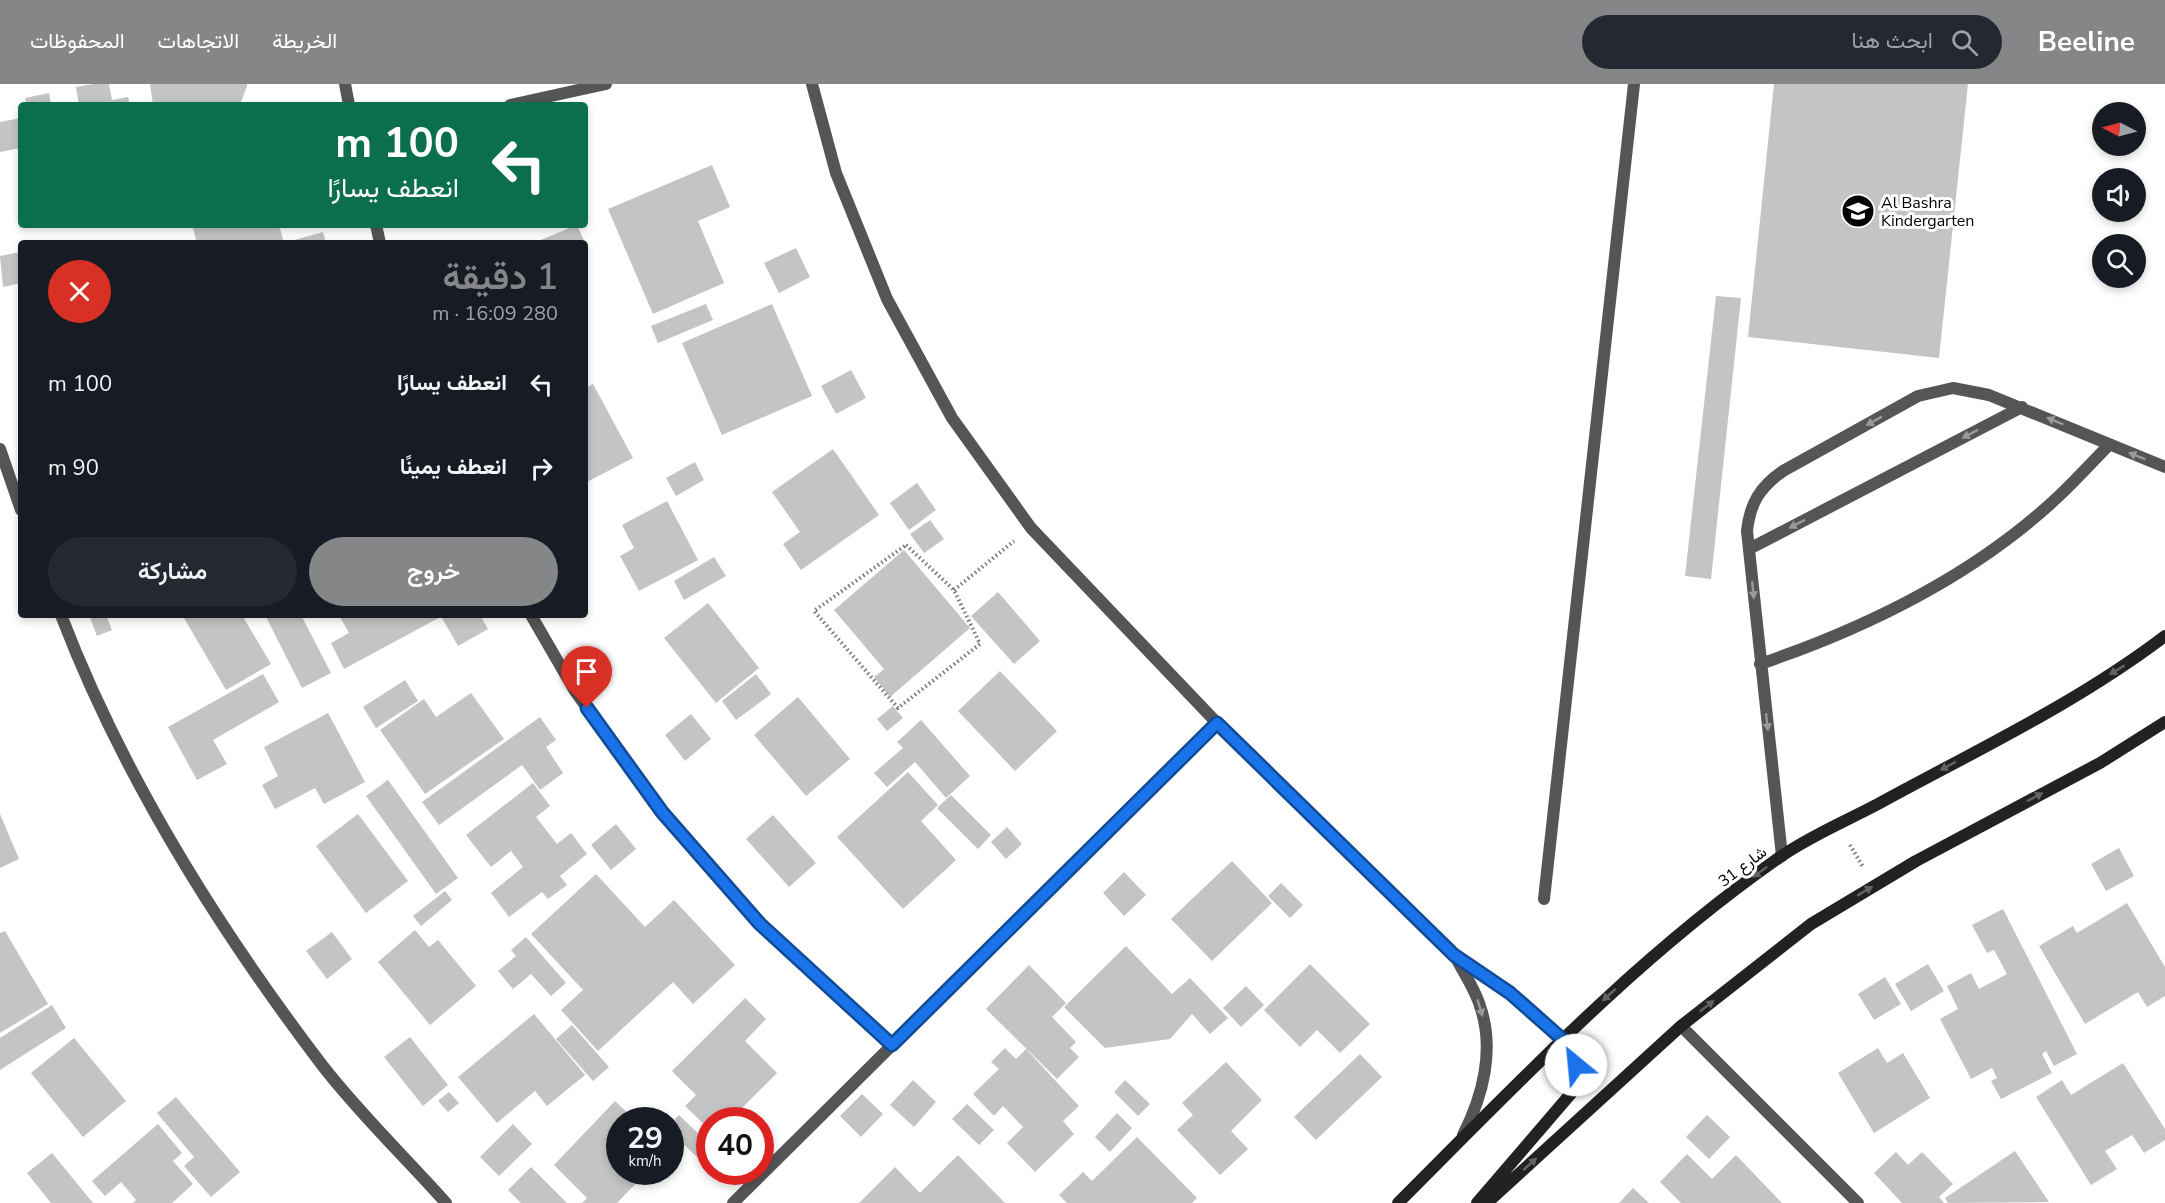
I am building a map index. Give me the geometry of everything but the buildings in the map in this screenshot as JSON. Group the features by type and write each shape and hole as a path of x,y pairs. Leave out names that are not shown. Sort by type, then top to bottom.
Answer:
{"street":[{"path":"345,84 348,102"},
{"path":"524,102 606,84"},
{"path":"812,84 836,172 886,299 952,417 1031,528 1217,723 1454,955 1510,993 1561,1038 1573,1052 1578,1078 1574,1090 1477,1203"},
{"path":"1544,899 1634,84"},
{"path":"1782,856 1749,549 1749,512 1757,495 1768,482 1783,471 1918,396 1944,389 1972,390 2022,407 2165,467"},
{"path":"1749,549 2022,407"},
{"path":"1760,664 1861,626 1909,602 1956,574 2060,495 2109,445"},
{"path":"0,449 18,501"},
{"path":"62,618 88,685 194,882 323,1066 446,1203"},
{"path":"533,618 575,691 662,812 760,924 892,1045"},
{"name":"شارع 31","path":"1398,1203 1561,1038 1663,946 1782,856 2028,722 2134,660 2165,636"},
{"path":"1487,1203 1682,1026 1811,924 1875,885 2100,763 2165,722"},
{"path":"733,1203 1217,723"},
{"path":"1454,955 1480,1006 1486,1041 1485,1076 1476,1110 1460,1142"},
{"path":"1682,1026 1858,1203"}],"path":[{"path":"954,590 1031,528"},
{"path":"906,545 954,590 980,644 898,708 814,611 906,545"},
{"path":"1838,826 1875,885"}],"place":[{"name":"Al Bashra Kindergarten","path":"1858,211"}],"route":[{"path":"587,708 662,812 760,924 892,1045 1217,723 1454,955 1510,993 1561,1038 1573,1052 1576,1065"}]}
